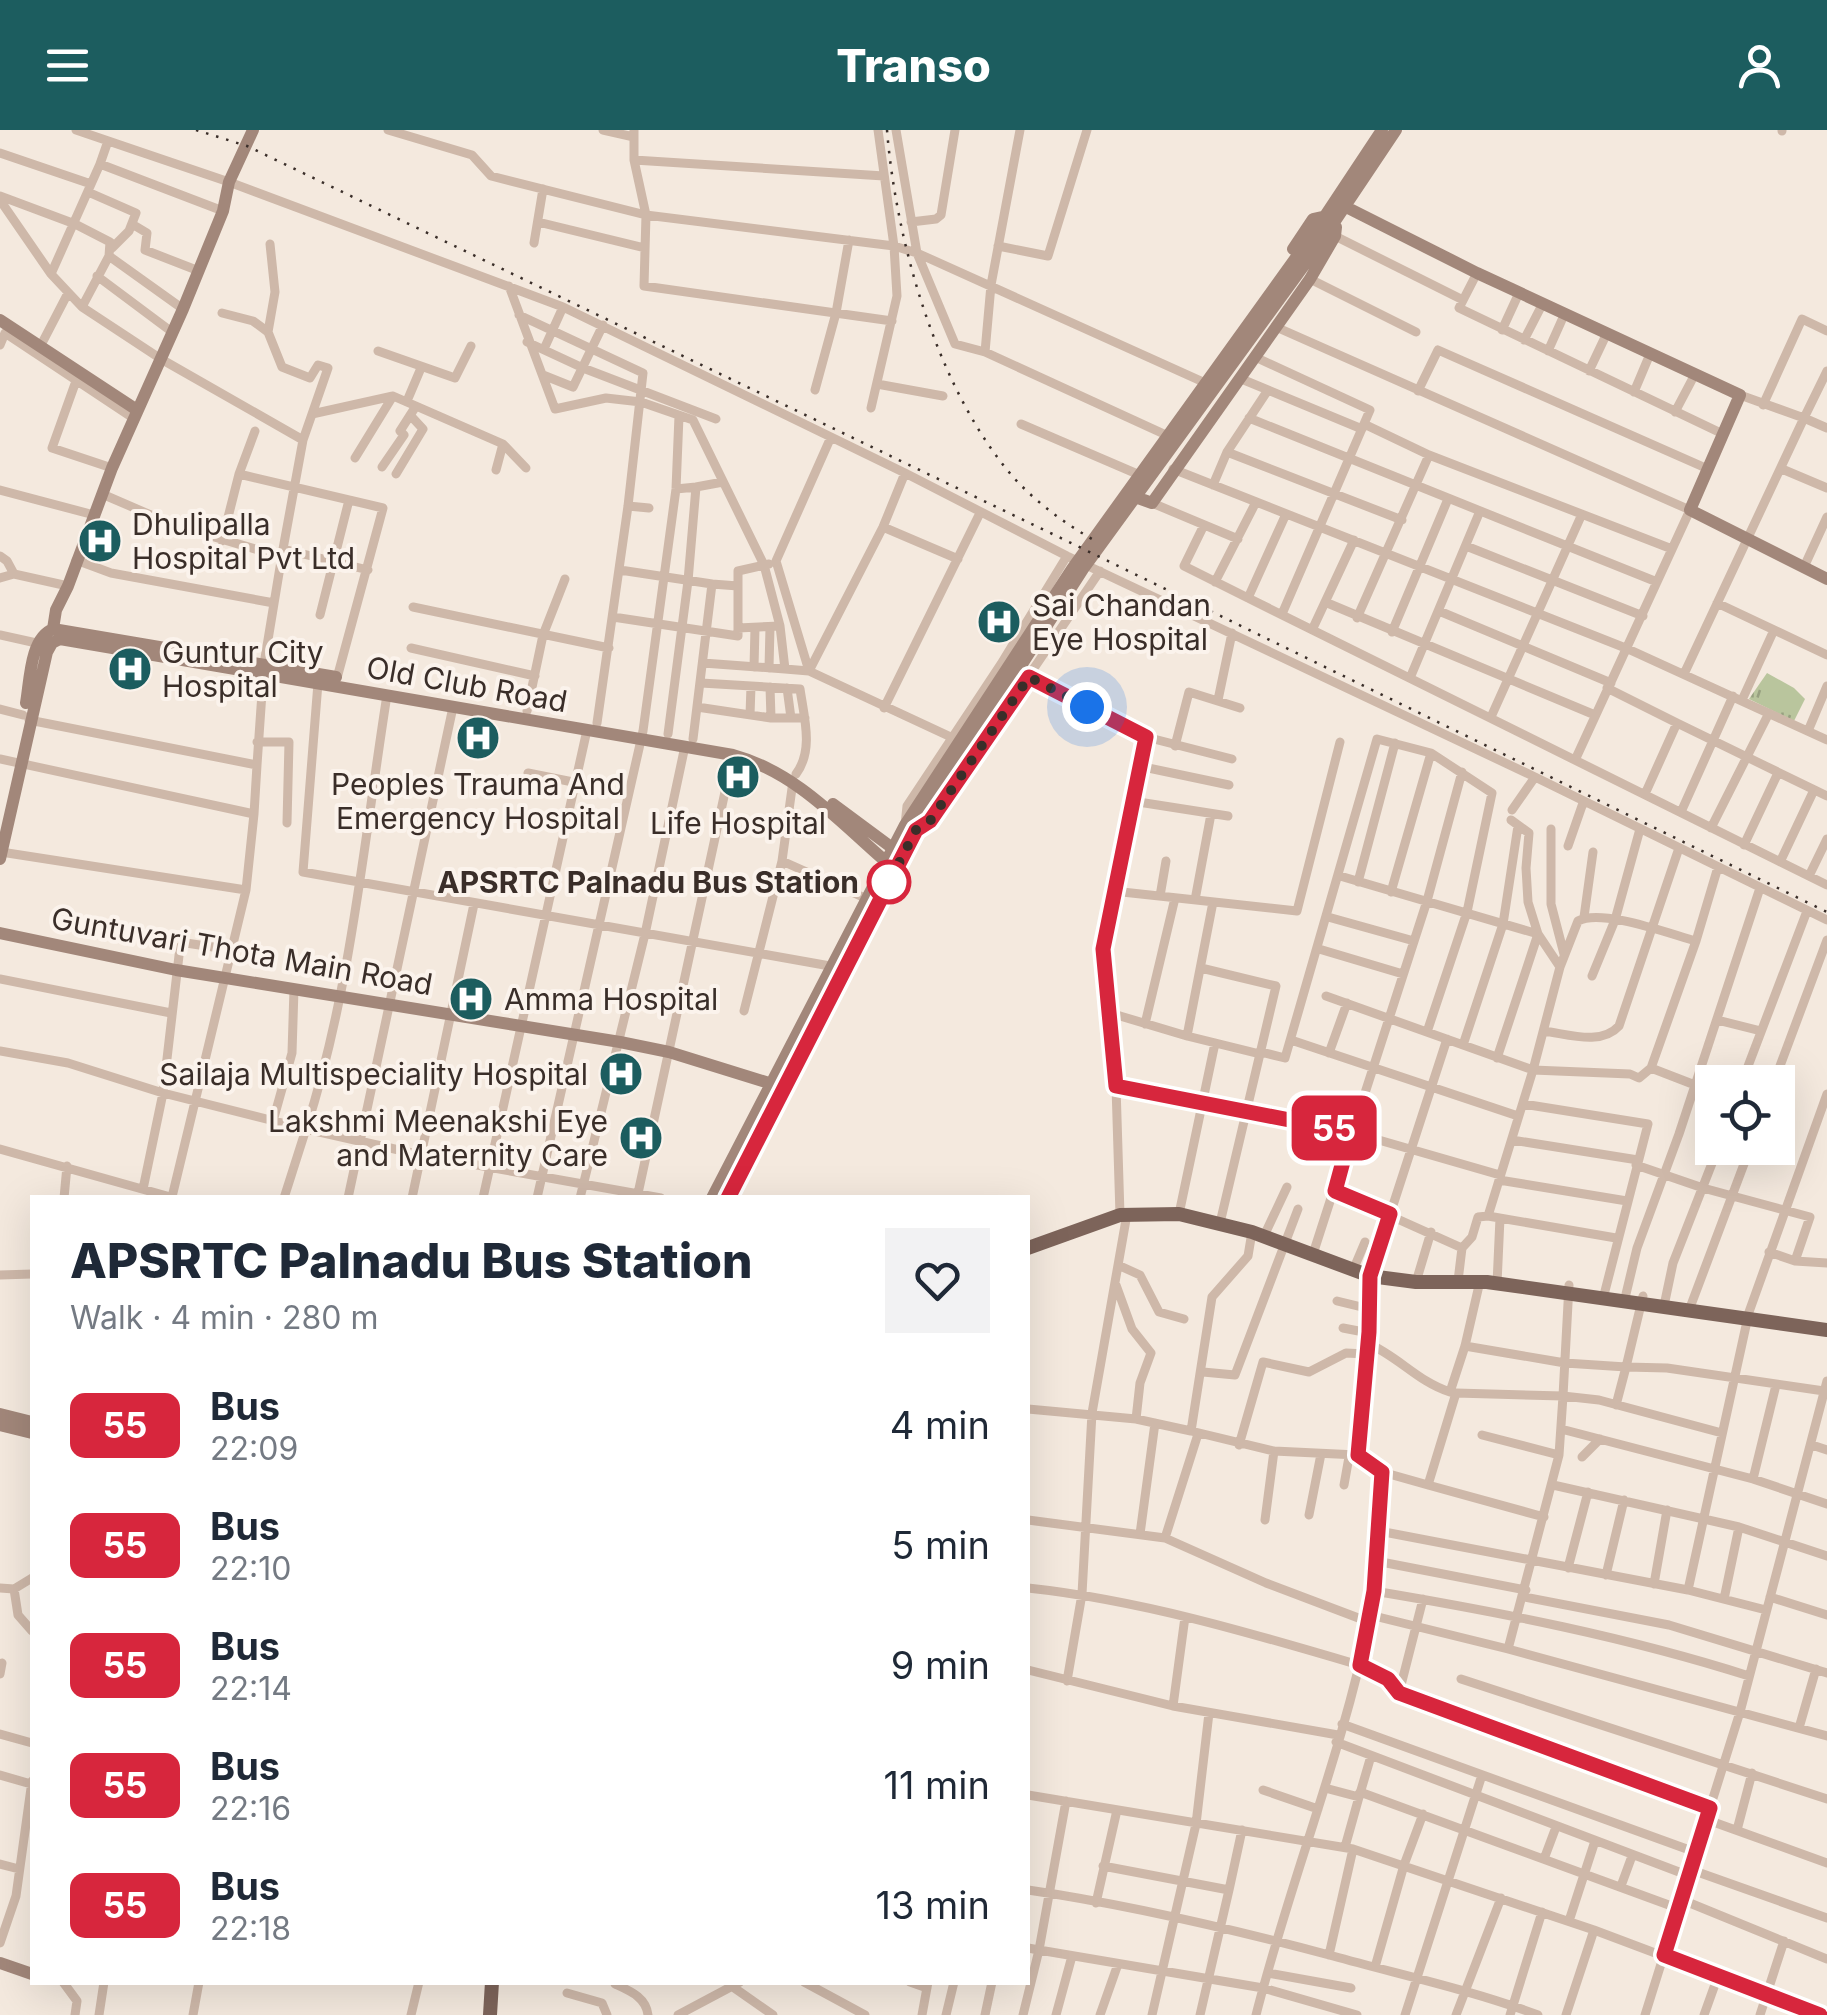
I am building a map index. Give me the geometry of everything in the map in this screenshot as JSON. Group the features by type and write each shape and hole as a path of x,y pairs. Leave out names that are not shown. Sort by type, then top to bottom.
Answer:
{"main road":[{"path":"1030,1250 1124,1214 1179,1214 1258,1234 1370,1276 1416,1282 1490,1281 1604,1291 1748,1317 1827,1322"},
{"path":"1569,1288 1827,1330"},
{"path":"481,2015 483,1985"},
{"path":"490,2015 492,1985"}],"street":[{"path":"76,130 230,182 563,306 1067,556 1827,920"},
{"path":"0,820 10,761 26,717 43,634 53,628 56,610 112,468 183,310 253,130"},
{"path":"388,130 472,155 492,176 646,215 894,246 917,253 1201,382"},
{"path":"602,130 634,134 634,160 646,215 644,286 892,320"},
{"path":"872,408 897,296 878,130"},
{"path":"896,130 917,253 956,344 986,352 1164,434"},
{"path":"911,222 941,215 955,130"},
{"path":"986,352 990,285 1020,130"},
{"path":"998,246 1048,256 1086,130"},
{"path":"1152,504 1310,279 1331,225 1382,130"},
{"path":"729,1195 910,828 1072,569 1317,238 1331,225 1396,130"},
{"path":"52,274 108,140"},
{"path":"0,152 90,188 135,212 132,224 110,252 82,307"},
{"path":"634,160 884,176"},
{"path":"100,164 223,210"},
{"path":"534,242 542,189"},
{"path":"0,198 75,224 110,242 110,252"},
{"path":"0,198 52,274 82,307 161,359 304,440"},
{"path":"1344,206 1477,274 1694,376 1827,428"},
{"path":"1238,539 1120,491 1201,382 1306,227 1313,220 1331,225 1464,300"},
{"path":"538,222 645,248"},
{"path":"132,224 146,233 145,250 199,271"},
{"path":"815,390 836,313 849,240"},
{"path":"268,332 275,292 270,244"},
{"path":"110,252 183,310"},
{"path":"1477,274 1459,308 1723,434"},
{"path":"97,276 172,332"},
{"path":"1310,279 1416,332"},
{"path":"509,286 555,409 606,398 641,396 716,419"},
{"path":"40,347 68,293"},
{"path":"1502,330 1519,293"},
{"path":"1524,340 1543,304"},
{"path":"544,349 563,306"},
{"path":"171,1195 246,890 264,669 274,603 304,440 328,368 318,365 307,378 282,367 268,332 253,320 222,314"},
{"path":"483,1195 544,916 609,648 644,372 519,314"},
{"path":"1548,351 1565,314"},
{"path":"1763,405 1802,319 1827,331"},
{"path":"543,375 573,387 602,326"},
{"path":"1276,327 1690,510 1827,579"},
{"path":"1,332 40,347 135,414"},
{"path":"1,332 76,382 135,414"},
{"path":"1590,371 1607,334"},
{"path":"528,342 693,420 764,565 784,669"},
{"path":"378,351 456,378 471,346"},
{"path":"1418,391 1438,350 1708,470"},
{"path":"1634,392 1650,354"},
{"path":"1255,358 1370,410 1282,614"},
{"path":"382,468 404,435 400,432 422,368"},
{"path":"1684,674 1827,371"},
{"path":"1676,412 1694,376"},
{"path":"1239,378 1672,548"},
{"path":"76,382 52,448 112,468"},
{"path":"877,384 944,396"},
{"path":"1213,485 1227,452 1268,390"},
{"path":"312,414 393,396 411,408 503,444 526,468"},
{"path":"356,458 393,396"},
{"path":"1576,758 1740,396"},
{"path":"370,399 376,421"},
{"path":"396,474 423,429 411,408"},
{"path":"538,1195 642,735 676,489 679,416"},
{"path":"1249,418 1658,582"},
{"path":"1021,424 1135,473"},
{"path":"222,541 239,474 256,432"},
{"path":"809,670 776,561 831,437"},
{"path":"496,470 503,444"},
{"path":"1227,452 1402,520"},
{"path":"1358,618 1430,455"},
{"path":"1148,456 1628,648 1827,740"},
{"path":"1782,468 1827,488"},
{"path":"809,670 906,473"},
{"path":"239,474 383,508 337,678"},
{"path":"676,489 723,482"},
{"path":"668,734 696,487"},
{"path":"0,490 94,515"},
{"path":"102,494 222,541 368,570"},
{"path":"1392,632 1448,499"},
{"path":"320,615 349,500"},
{"path":"1215,582 1256,502"},
{"path":"628,506 649,508"},
{"path":"1410,678 1480,512"},
{"path":"884,708 980,513"},
{"path":"1248,598 1286,514"},
{"path":"1491,717 1582,514"},
{"path":"1804,567 1827,517"},
{"path":"1204,525 1184,566 1313,628"},
{"path":"882,527 958,558"},
{"path":"1354,540 1312,632 1576,758 1827,885"},
{"path":"1466,546 1643,616"},
{"path":"0,556 7,560 14,574"},
{"path":"910,828 907,806 1002,664 1067,556"},
{"path":"76,560 111,573 274,603"},
{"path":"613,617 738,636 738,571 776,561"},
{"path":"620,570 738,586"},
{"path":"713,1195 888,854 910,828 930,821 1100,570"},
{"path":"0,578 14,574 68,586"},
{"path":"527,712 544,634 564,579"},
{"path":"581,1195 698,708 712,584"},
{"path":"1325,602 1596,715"},
{"path":"1717,602 1827,654"},
{"path":"413,606 609,648"},
{"path":"1438,611 1609,685 1714,742 1827,796"},
{"path":"738,628 775,627"},
{"path":"770,668 775,627"},
{"name":"Old Club Road","path":"53,628 318,683 592,726"},
{"path":"754,666 755,628"},
{"path":"1681,812 1774,630"},
{"path":"1218,700 1232,633"},
{"path":"0,635 43,645"},
{"name":"Old Club Road","path":"43,645 64,640 337,678 748,751 794,777 888,854"},
{"path":"411,648 535,676"},
{"path":"703,663 809,670 953,738"},
{"path":"1002,664 1146,737 1232,759"},
{"path":"318,683 304,872 830,966"},
{"path":"701,683 800,689 804,718 806,758 794,777 782,861 744,1011"},
{"path":"750,686 750,714"},
{"path":"1808,731 1827,686"},
{"path":"770,687 771,718"},
{"path":"787,688 791,718"},
{"path":"1174,746 1189,692 1240,708"},
{"path":"285,1195 327,1064 387,695"},
{"path":"349,1195 454,707"},
{"path":"698,708 771,718 804,718"},
{"path":"0,709 257,765"},
{"path":"1712,828 1769,713"},
{"path":"1645,794 1677,723"},
{"name":"Old Club Road","path":"642,735 668,734 794,777"},
{"path":"1067,1681 1082,1594 1092,1414 1124,1214 1103,949 1146,737"},
{"path":"1110,1014 1285,1058 1377,739 1431,753 1492,793 1467,912 1427,1032"},
{"path":"257,742 314,742"},
{"path":"287,823 289,742"},
{"path":"1113,890 1296,911 1340,742"},
{"path":"1358,882 1395,743"},
{"path":"1391,892 1431,753"},
{"path":"0,1051 68,1063 163,1094 306,1130 637,1195 733,755"},
{"path":"10,761 254,814"},
{"path":"10,761 1,856 246,890"},
{"path":"1139,766 1229,785"},
{"path":"1313,1254 1428,901 1462,772"},
{"path":"1744,846 1778,773"},
{"path":"528,774 578,782"},
{"path":"1463,1045 1503,924 1514,819 1534,777"},
{"path":"1780,862 1814,790"},
{"path":"1132,801 1228,816"},
{"path":"1568,846 1583,802"},
{"path":"1195,900 1211,814"},
{"path":"1514,819 1529,833 1528,902 1538,934 1562,961"},
{"path":"1592,976 1615,920 1640,829"},
{"path":"1552,830 1551,904 1562,961"},
{"path":"1810,876 1827,839"},
{"path":"1544,1031 1588,1037 1616,1030 1679,848"},
{"path":"1584,917 1594,852"},
{"path":"782,861 865,898"},
{"path":"1160,896 1166,861"},
{"path":"1326,996 1533,1070 1638,1078 1651,1068 1696,942 1718,866"},
{"path":"1340,876 1538,934"},
{"path":"1702,1065 1760,888"},
{"path":"1145,1024 1174,898"},
{"path":"1187,1036 1213,902"},
{"path":"413,1195 474,904"},
{"path":"1748,1065 1807,911"},
{"path":"1328,916 1414,941"},
{"path":"1488,1216 1562,961 1578,921 1584,917 1615,920 1696,942"},
{"name":"Guntuvari Thota Main Road","path":"0,933 227,979 620,1042 669,1052 769,1083"},
{"path":"1497,1058 1538,934"},
{"path":"1780,1065 1827,940"},
{"path":"143,1189 163,1094 176,970 183,943 233,950"},
{"path":"1319,949 1403,974"},
{"path":"1202,968 1276,986 1220,1223"},
{"path":"0,979 171,1013"},
{"path":"273,1121 292,1053 294,989"},
{"path":"1329,1053 1346,1003"},
{"path":"1717,1020 1761,1031"},
{"path":"1291,1040 1518,1116"},
{"path":"1344,1485 1353,1456 1368,1343 1370,1276 1446,1040"},
{"path":"1179,1214 1214,1043"},
{"path":"1626,1294 1637,1248 1695,1085 1651,1068"},
{"path":"1116,1086 1351,1132 1500,1177 1627,1201"},
{"path":"1688,1590 1748,1317 1784,1209 1822,1122 1827,1094"},
{"path":"1522,1104 1648,1124 1635,1161 1604,1291"},
{"path":"1512,1140 1635,1161 1703,1188 1810,1217 1795,1261"},
{"path":"0,1149 163,1195"},
{"path":"1664,1300 1673,1263 1712,1165"},
{"path":"1691,1305 1743,1165"},
{"path":"64,1195 67,1166"},
{"path":"1165,1538 1194,1432 1212,1297 1248,1256 1287,1187"},
{"path":"1335,1191 1462,1248"},
{"path":"1203,1372 1235,1376 1298,1209"},
{"path":"1458,1281 1462,1248 1472,1237 1478,1217 1616,1238"},
{"path":"1428,1484 1465,1346 1490,1281 1500,1218"},
{"path":"1416,1282 1432,1232"},
{"path":"1354,1268 1364,1242"},
{"path":"1770,1252 1795,1261 1827,1263"},
{"path":"1118,1265 1140,1275 1158,1312 1184,1319"},
{"path":"0,1275 30,1274"},
{"path":"1115,1282 1132,1329 1151,1353 1140,1383 1136,1419"},
{"path":"1508,1649 1560,1455 1569,1288"},
{"path":"1616,1405 1642,1300"},
{"path":"1337,1301 1370,1309"},
{"path":"1343,1328 1389,1353 1430,1385 1453,1392 1563,1396 1616,1405 1722,1433"},
{"path":"1243,1354 1309,1372 1368,1343"},
{"path":"1465,1346 1566,1362 1654,1367 1825,1391 1822,1422 1797,1494 1740,1712 1645,2015"},
{"path":"1239,1445 1263,1362"},
{"path":"1752,1479 1776,1385"},
{"path":"1030,1409 1136,1419 1274,1452 1353,1456 1382,1472 1544,1517"},
{"path":"0,1414 30,1422"},
{"path":"1140,1534 1155,1423"},
{"path":"0,1425 30,1432"},
{"path":"1561,1429 1752,1479 1827,1504"},
{"path":"1482,1435 1560,1455"},
{"path":"1582,1457 1600,1439"},
{"path":"1812,1446 1827,1450"},
{"path":"1264,1520 1274,1452"},
{"path":"1309,1515 1321,1454"},
{"path":"1256,2015 1360,1665 1374,1591 1382,1472"},
{"path":"1553,1485 1704,1518 1827,1556"},
{"path":"1568,1568 1588,1492"},
{"path":"1606,1576 1624,1500"},
{"path":"1654,1584 1667,1510"},
{"path":"1030,1520 1165,1538 1266,1583 1370,1619 1508,1649 1826,1734"},
{"path":"1724,1599 1738,1527"},
{"path":"1379,1530 1688,1590 1766,1610"},
{"path":"1376,1561 1669,1625 1821,1671 1799,1728"},
{"path":"0,1588 14,1588 30,1579"},
{"path":"14,1588 18,1616 30,1629"},
{"path":"1030,1588 1082,1594 1186,1618 1360,1665 1388,1679 1399,1693 1710,1808"},
{"path":"1374,1591 1693,1658 1748,1676"},
{"path":"1770,1598 1827,1616"},
{"path":"1399,1693 1423,1599"},
{"path":"1173,1706 1186,1618"},
{"path":"1030,1671 1173,1706 1339,1734 1482,1775 1694,1852"},
{"path":"1461,1679 1827,1798"},
{"path":"1152,2015 1196,1824 1209,1712"},
{"path":"0,1734 30,1742"},
{"path":"1339,1734 1371,1756 1632,1856 1827,1918"},
{"path":"1329,1956 1371,1756"},
{"path":"1737,1830 1752,1773"},
{"path":"1404,2015 1482,1775"},
{"path":"0,1776 30,1783"},
{"path":"1325,1788 1360,1794 1422,1814 1827,1959"},
{"path":"1262,1790 1318,1809"},
{"path":"1030,1794 1349,1848 1569,1921 1818,2015"},
{"path":"0,1944 16,1896 30,1797"},
{"path":"1023,2015 1066,1801"},
{"path":"1096,1903 1117,1810"},
{"path":"1375,1967 1422,1814"},
{"path":"1706,1819 1827,1864"},
{"path":"1544,1859 1556,1827"},
{"path":"1200,2015 1242,1830"},
{"path":"1569,1921 1595,1842"},
{"path":"1621,1886 1632,1856"},
{"path":"0,1864 20,1868"},
{"path":"1103,1866 1229,1890"},
{"path":"1030,1890 1176,1915 1276,1939 1464,1990 1512,2010 1538,2015"},
{"path":"1456,2015 1500,1898"},
{"path":"1512,2010 1542,1912"},
{"path":"1566,2015 1594,1930"},
{"path":"1760,2015 1784,1941"},
{"path":"1030,1948 1263,1988 1358,2015"},
{"path":"1056,2015 1072,1956"},
{"path":"0,1964 30,1973"},
{"path":"1100,2015 1118,1964"},
{"path":"1268,1973 1351,1988"},
{"path":"1704,2015 1718,1976"},
{"path":"65,1985 77,2000 74,2015"},
{"path":"98,2015 103,1985"},
{"path":"192,2015 196,1985"},
{"path":"410,2015 418,1985"},
{"path":"618,1985 638,1995 648,2015"},
{"path":"678,2015 736,1985 761,2013 773,2015"},
{"path":"810,1985 865,2015"},
{"path":"922,2015 928,1985"},
{"path":"946,2015 953,1985"},
{"path":"985,2015 991,1985"},
{"path":"567,1993 602,2004 608,2015"}],"green space":[{"path":"1767,673 1805,699 1794,721 1749,699"}],"railway":[{"path":"196,130 247,146 1827,912"},
{"path":"887,130 911,267 925,314 963,403 1014,478 1051,512 1092,539"}],"bus line":[{"name":"55","path":"730,1195 916,830 930,821 1029,677 1146,737 1103,949 1116,1086 1351,1132 1335,1191 1390,1214 1370,1276 1358,1455 1382,1472 1374,1591 1360,1665 1388,1679 1399,1693 1710,1808 1664,1955 1820,2015"}],"place":[{"name":"Dhulipalla Hospital Pvt Ltd","path":"100,541"},
{"name":"Sai Chandan Eye Hospital","path":"999,622"},
{"name":"Guntur City Hospital","path":"130,669"},
{"name":"Peoples Trauma And Emergency Hospital","path":"478,738"},
{"name":"Life Hospital","path":"738,777"},
{"name":"APSRTC Palnadu Bus Station","path":"889,882"},
{"name":"Amma Hospital","path":"471,999"},
{"name":"Sailaja Multispeciality Hospital","path":"621,1074"},
{"name":"Lakshmi Meenakshi Eye and Maternity Care","path":"641,1138"}],"route":[{"path":"889,882 886,888 916,830 930,821 1029,677 1087,707"}]}
